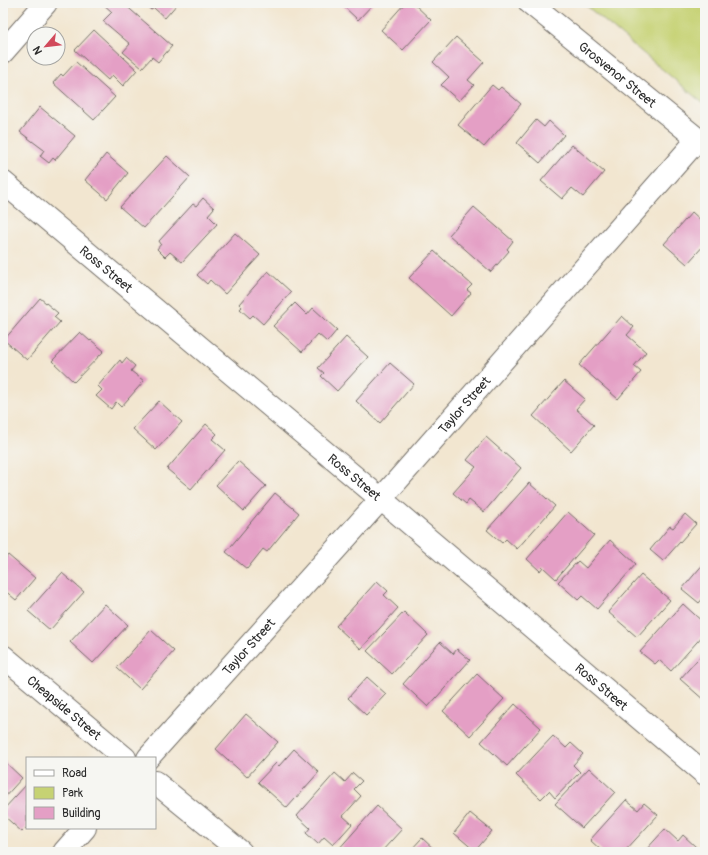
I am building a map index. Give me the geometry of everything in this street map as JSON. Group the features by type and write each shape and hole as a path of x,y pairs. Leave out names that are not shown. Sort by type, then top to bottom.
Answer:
{"street":[{"path":"3,52 46,3"},
{"name":"Grosvenor Street","path":"530,3 702,142"},
{"name":"Taylor Street","path":"149,757 702,142"},
{"name":"Ross Street","path":"3,182 381,499 705,774"},
{"name":"Cheapside Street","path":"3,656 124,757"},
{"path":"156,783 240,852"},
{"path":"64,852 84,829"}],"green space":[{"path":"583,3 705,3 705,105"}],"building":[{"path":"102,3 123,3 172,46 158,62 152,57 142,68 123,52 130,44 103,21 112,12"},
{"path":"143,3 178,3 165,18 154,8 151,10"},
{"path":"340,3 374,3 358,20"},
{"path":"405,3 413,3 431,20 403,50 381,30"},
{"path":"94,30 137,70 123,86 112,75 108,80 75,50"},
{"path":"456,37 484,62 468,80 474,85 459,101 441,85 449,77 433,62"},
{"path":"76,62 115,97 94,120 53,83 61,74 63,76"},
{"path":"492,85 498,90 501,87 521,104 484,147 458,125"},
{"path":"40,107 75,136 55,160 53,158 49,163 40,156 44,150 20,132"},
{"path":"536,120 544,127 549,121 564,135 540,163 517,143"},
{"path":"572,145 604,172 583,197 572,188 562,199 541,181"},
{"path":"106,154 128,173 107,199 85,180"},
{"path":"167,156 190,177 144,228 120,207"},
{"path":"203,198 214,208 208,215 217,224 182,262 170,252 165,257 157,249 161,244 159,241 193,204 196,206"},
{"path":"474,207 513,241 507,249 509,251 491,272 449,235"},
{"path":"692,212 705,224 705,244 687,264 664,244"},
{"path":"235,233 260,255 225,294 210,280 207,284 197,275"},
{"path":"434,251 472,285 467,290 471,293 451,316 409,278"},
{"path":"268,271 291,292 263,324 253,315 250,318 240,309 242,307 239,304"},
{"path":"40,298 58,313 54,317 60,322 27,360 4,340"},
{"path":"295,303 307,315 313,308 337,330 327,342 318,334 302,352 273,326"},
{"path":"622,316 634,327 627,335 646,352 634,366 641,372 618,399 579,365"},
{"path":"80,332 104,351 74,382 52,361"},
{"path":"346,337 368,357 337,391 321,376 324,373 318,368"},
{"path":"126,358 135,366 131,371 144,381 121,407 116,402 111,409 96,396 102,390 98,386 120,360 122,363"},
{"path":"390,363 414,384 380,423 356,401"},
{"path":"564,381 585,399 576,409 594,425 571,451 533,416"},
{"path":"159,401 182,422 156,450 133,429"},
{"path":"206,424 217,434 212,439 225,450 191,489 167,469"},
{"path":"486,437 521,468 484,512 469,500 466,504 453,493 476,467 467,460"},
{"path":"238,461 266,486 244,511 216,485"},
{"path":"529,483 555,506 517,549 506,539 502,543 487,530"},
{"path":"275,493 299,513 267,552 263,549 247,569 226,552"},
{"path":"568,512 594,535 556,579 543,567 540,571 527,559"},
{"path":"685,514 696,524 663,561 650,550 670,526 673,528"},
{"path":"610,540 636,564 597,609 582,596 578,600 558,582 578,561 586,568"},
{"path":"8,555 35,578 16,600 3,589 3,561"},
{"path":"705,562 705,596 699,603 682,589"},
{"path":"62,573 84,592 50,630 28,611"},
{"path":"641,575 670,600 637,637 608,612"},
{"path":"377,581 388,591 384,595 398,608 361,649 336,626"},
{"path":"105,604 128,625 93,663 70,642"},
{"path":"683,604 705,624 705,633 671,671 659,660 655,664 640,652"},
{"path":"404,612 428,635 392,674 367,651"},
{"path":"151,630 174,651 140,689 117,668"},
{"path":"440,642 453,654 457,649 470,660 428,707 403,684"},
{"path":"705,651 705,701 680,679"},
{"path":"477,674 504,699 470,736 443,711"},
{"path":"367,677 386,694 366,715 348,698"},
{"path":"515,704 541,728 507,766 481,742"},
{"path":"246,714 278,742 247,777 216,749"},
{"path":"553,736 566,748 571,743 583,754 573,765 580,772 555,798 549,791 541,799 516,775"},
{"path":"294,749 319,772 287,808 258,782 276,763 279,766"},
{"path":"3,760 22,778 3,799"},
{"path":"589,768 615,792 582,828 555,804"},
{"path":"335,773 345,782 353,773 362,781 354,789 361,796 343,816 352,824 333,845 324,837 318,844 306,833 310,828 297,816"},
{"path":"26,785 26,828 22,832 3,815 3,810"},
{"path":"626,800 638,810 644,803 658,815 624,852 603,852 590,840"},
{"path":"377,806 402,829 381,852 338,852 337,851"},
{"path":"470,813 492,831 475,851 454,833"},
{"path":"665,829 678,841 683,835 696,847 691,852 644,852"},
{"path":"422,838 437,852 409,852"}]}
